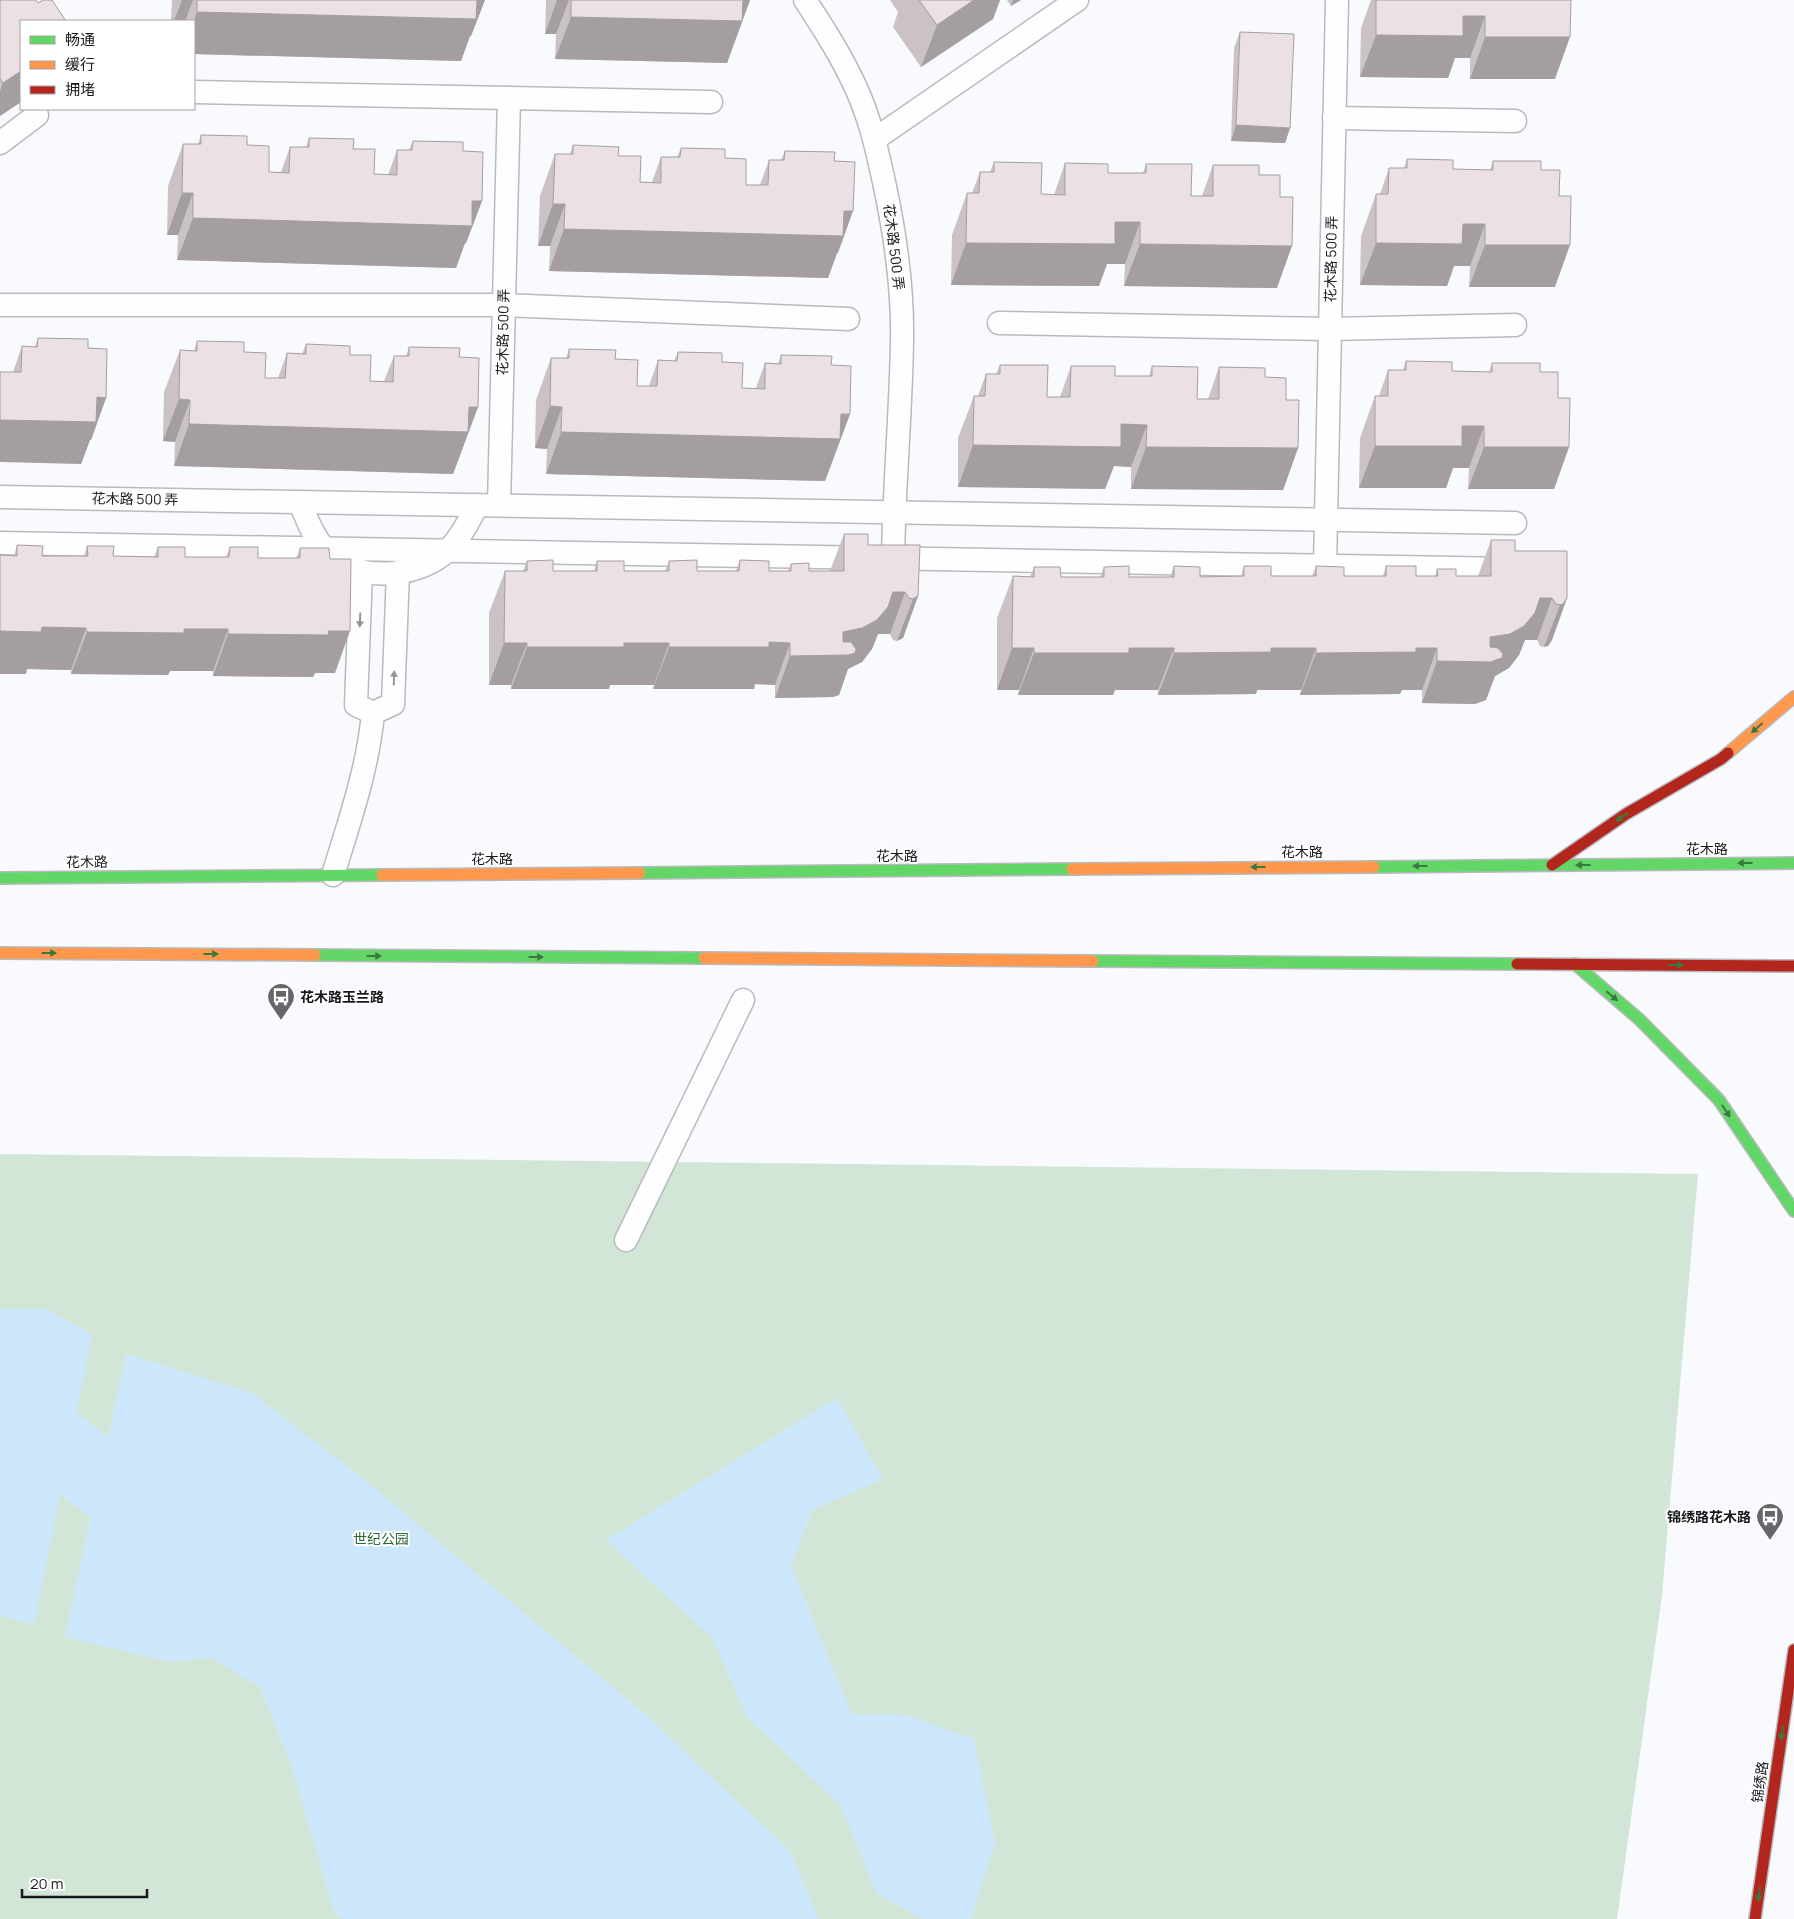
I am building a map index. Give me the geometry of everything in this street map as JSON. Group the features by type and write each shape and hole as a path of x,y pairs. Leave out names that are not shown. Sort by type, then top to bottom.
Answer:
{"main road":[{"path":"1552,865 1626,814 1722,759 1794,696"},
{"name":"花木路","path":"0,878 1794,863"},
{"path":"0,953 1794,966"},
{"path":"1575,964 1640,1020 1719,1100 1794,1211"},
{"name":"锦绣路","path":"1755,1919 1794,1650"}],"lane":[{"name":"花木路 500 弄","path":"805,0 833,42 857,89 875,139 891,216 899,277 902,338 894,512"},
{"path":"875,139 1078,0"},
{"name":"花木路 500 弄","path":"1326,519 1337,0"},
{"path":"195,92 711,102"},
{"name":"花木路 500 弄","path":"499,506 509,98"},
{"path":"0,143 37,115"},
{"path":"1334,118 1515,121"},
{"path":"0,305 504,305 848,319"},
{"path":"999,323 1329,329 1515,325"},
{"name":"花木路 500 弄","path":"0,497 1515,523"},
{"path":"300,502 324,549 336,560 361,571 381,573 415,568 431,561 446,551 469,523 477,505"},
{"path":"893,559 894,512"},
{"path":"1325,566 1326,519"},
{"path":"0,543 1514,569"},
{"path":"361,571 356,705 373,713 393,704 398,572"},
{"path":"333,875 365,768 371,738 373,713"},
{"path":"626,1240 742,1000"}],"green space":[{"name":"世纪公园","path":"0,1154 1698,1174 1662,1596 1617,1919 0,1919"}],"water":[{"path":"0,1309 46,1309 92,1334 34,1624 1,1616 0,1613"},
{"path":"126,1354 252,1393 367,1482 646,1715 790,1851 819,1919 343,1919 335,1913 289,1759 260,1687 212,1658 171,1662 65,1637"},
{"path":"837,1398 883,1479 812,1510 791,1566 852,1715 903,1714 974,1739 995,1843 971,1919 923,1919 877,1894 841,1806 748,1718 713,1639 606,1540"}],"building":[{"path":"0,0 36,0 38,3 43,0 52,0 65,20 20,20 20,72 3,83 0,78"},
{"path":"197,0 477,0 476,19 197,12"},
{"path":"571,0 743,0 742,21 571,17"},
{"path":"919,0 974,0 937,25"},
{"path":"1376,0 1571,0 1570,37 1485,37 1485,16 1463,16 1463,36 1376,35"},
{"path":"1240,32 1294,34 1290,128 1236,125"},
{"path":"201,135 247,136 247,145 269,146 269,172 289,173 290,147 309,147 309,138 354,139 353,149 375,149 374,174 397,175 397,150 412,150 413,141 463,142 463,151 483,152 482,201 472,201 472,226 193,218 193,193 182,193 183,144 201,144"},
{"path":"573,145 619,147 618,156 641,156 640,182 661,183 661,157 680,157 681,148 725,149 725,158 746,159 746,185 768,185 769,160 784,160 785,151 835,152 834,161 855,162 853,211 844,211 843,236 564,229 565,204 553,204 555,154 573,154"},
{"path":"1407,159 1453,160 1453,169 1493,170 1493,161 1541,161 1541,170 1560,170 1559,196 1571,196 1570,245 1485,245 1485,224 1463,224 1462,244 1376,243 1376,194 1388,194 1389,168 1407,168"},
{"path":"994,162 1042,163 1041,194 1065,195 1065,163 1108,164 1108,173 1146,173 1146,164 1192,164 1191,196 1213,196 1213,165 1259,165 1259,175 1280,175 1280,197 1293,197 1292,246 1140,244 1140,222 1115,222 1115,244 966,243 967,193 979,193 980,172 994,172"},
{"path":"38,338 88,339 88,348 107,349 106,398 97,397 96,422 0,420 0,372 21,372 22,346 37,347"},
{"path":"197,341 244,342 244,352 266,353 265,378 285,378 287,353 306,354 306,344 350,346 350,355 371,355 370,381 393,382 394,356 409,356 409,347 460,348 459,357 479,358 478,407 469,407 468,432 189,424 190,400 179,399 180,350 197,351"},
{"path":"569,349 616,350 615,359 638,360 637,386 657,386 658,360 677,361 678,352 722,353 722,362 743,363 742,388 765,389 765,363 781,364 781,355 832,356 831,365 851,366 850,414 841,414 840,439 561,432 562,407 550,406 551,358 569,358"},
{"path":"1406,361 1452,362 1452,371 1492,372 1492,363 1540,363 1540,372 1558,372 1558,398 1570,398 1569,447 1484,447 1484,426 1462,426 1462,446 1375,446 1375,396 1388,396 1388,370 1406,370"},
{"path":"1000,365 1048,365 1047,397 1070,397 1071,366 1115,366 1115,376 1152,376 1152,366 1198,367 1197,399 1219,399 1219,367 1265,368 1265,377 1286,378 1286,400 1299,400 1298,448 1146,447 1147,425 1121,424 1121,447 973,445 974,396 985,396 986,374 1000,374"},
{"path":"844,534 868,534 868,545 920,545 918,596 913,599 909,598 905,592 893,592 888,607 877,620 862,628 843,632 843,642 851,642 856,649 855,653 848,655 790,656 790,643 769,642 769,647 669,647 669,643 624,643 624,647 527,647 527,643 504,643 505,571 527,571 527,561 553,560 553,571 597,571 597,561 624,561 624,571 669,571 669,561 697,560 697,571 739,571 740,560 769,561 769,571 791,571 791,564 809,563 809,571 844,571"},
{"path":"1491,540 1515,540 1515,551 1567,551 1567,598 1560,605 1556,604 1552,598 1540,598 1535,613 1524,626 1510,634 1490,637 1490,647 1498,648 1503,654 1502,658 1490,662 1437,661 1437,648 1416,648 1416,652 1316,653 1316,648 1271,648 1271,652 1174,653 1174,648 1129,648 1129,653 1034,653 1034,648 1012,648 1013,576 1034,577 1034,567 1060,567 1061,577 1104,577 1104,567 1129,566 1129,577 1174,577 1174,566 1200,567 1200,577 1244,576 1244,566 1271,566 1271,576 1316,576 1316,566 1344,567 1344,576 1386,576 1386,566 1416,566 1416,576 1438,576 1437,569 1456,569 1456,576 1491,576"},
{"path":"17,545 43,546 42,556 88,556 87,546 114,546 113,556 158,557 158,547 185,547 185,557 229,557 230,547 258,547 258,558 300,558 300,548 329,548 330,559 351,559 350,631 328,631 329,635 228,634 228,629 184,629 184,633 87,632 86,628 42,627 41,632 0,631 0,555 17,556"}],"waterway":[{"path":"0,1421 26,1422 183,1540"}],"traffic: fast":[{"path":"1374,867 1794,863"},
{"path":"640,873 1072,869"},
{"path":"0,878 382,875"},
{"path":"315,955 704,958"},
{"path":"1093,961 1517,964"},
{"path":"1575,964 1640,1020 1719,1100 1794,1211"}],"traffic: slow":[{"path":"1728,753 1794,697"},
{"path":"1072,869 1374,867"},
{"path":"382,875 640,873"},
{"path":"0,953 315,955"},
{"path":"704,958 1093,961"}],"traffic: jam":[{"path":"1552,865 1626,814 1721,759 1728,753"},
{"path":"1517,964 1794,966"},
{"path":"1755,1919 1794,1650"}],"place":[{"name":"花木路玉兰路","path":"281,1021"},
{"name":"锦绣路花木路","path":"1770,1541"}]}
